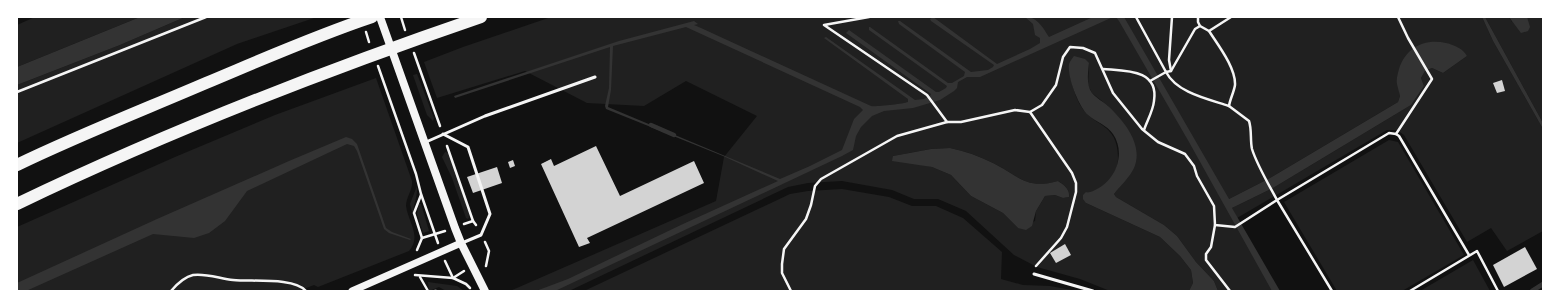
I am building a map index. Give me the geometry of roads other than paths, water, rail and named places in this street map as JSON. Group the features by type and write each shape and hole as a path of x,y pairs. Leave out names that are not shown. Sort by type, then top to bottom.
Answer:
{"highway":[{"path":"17,165 72,140 338,28 372,17"},
{"path":"17,204 98,167 219,115 350,64 481,17"}],"main road":[{"path":"380,17 461,243 485,291"}],"street":[{"path":"352,291 461,243"}],"lane":[{"path":"426,142 485,116 595,77"},
{"path":"443,134 468,147 490,214 481,234 461,243"},
{"path":"1034,274 1093,291"}],"waterway":[{"path":"651,125 674,135"},
{"path":"1532,291 1543,284"}]}
